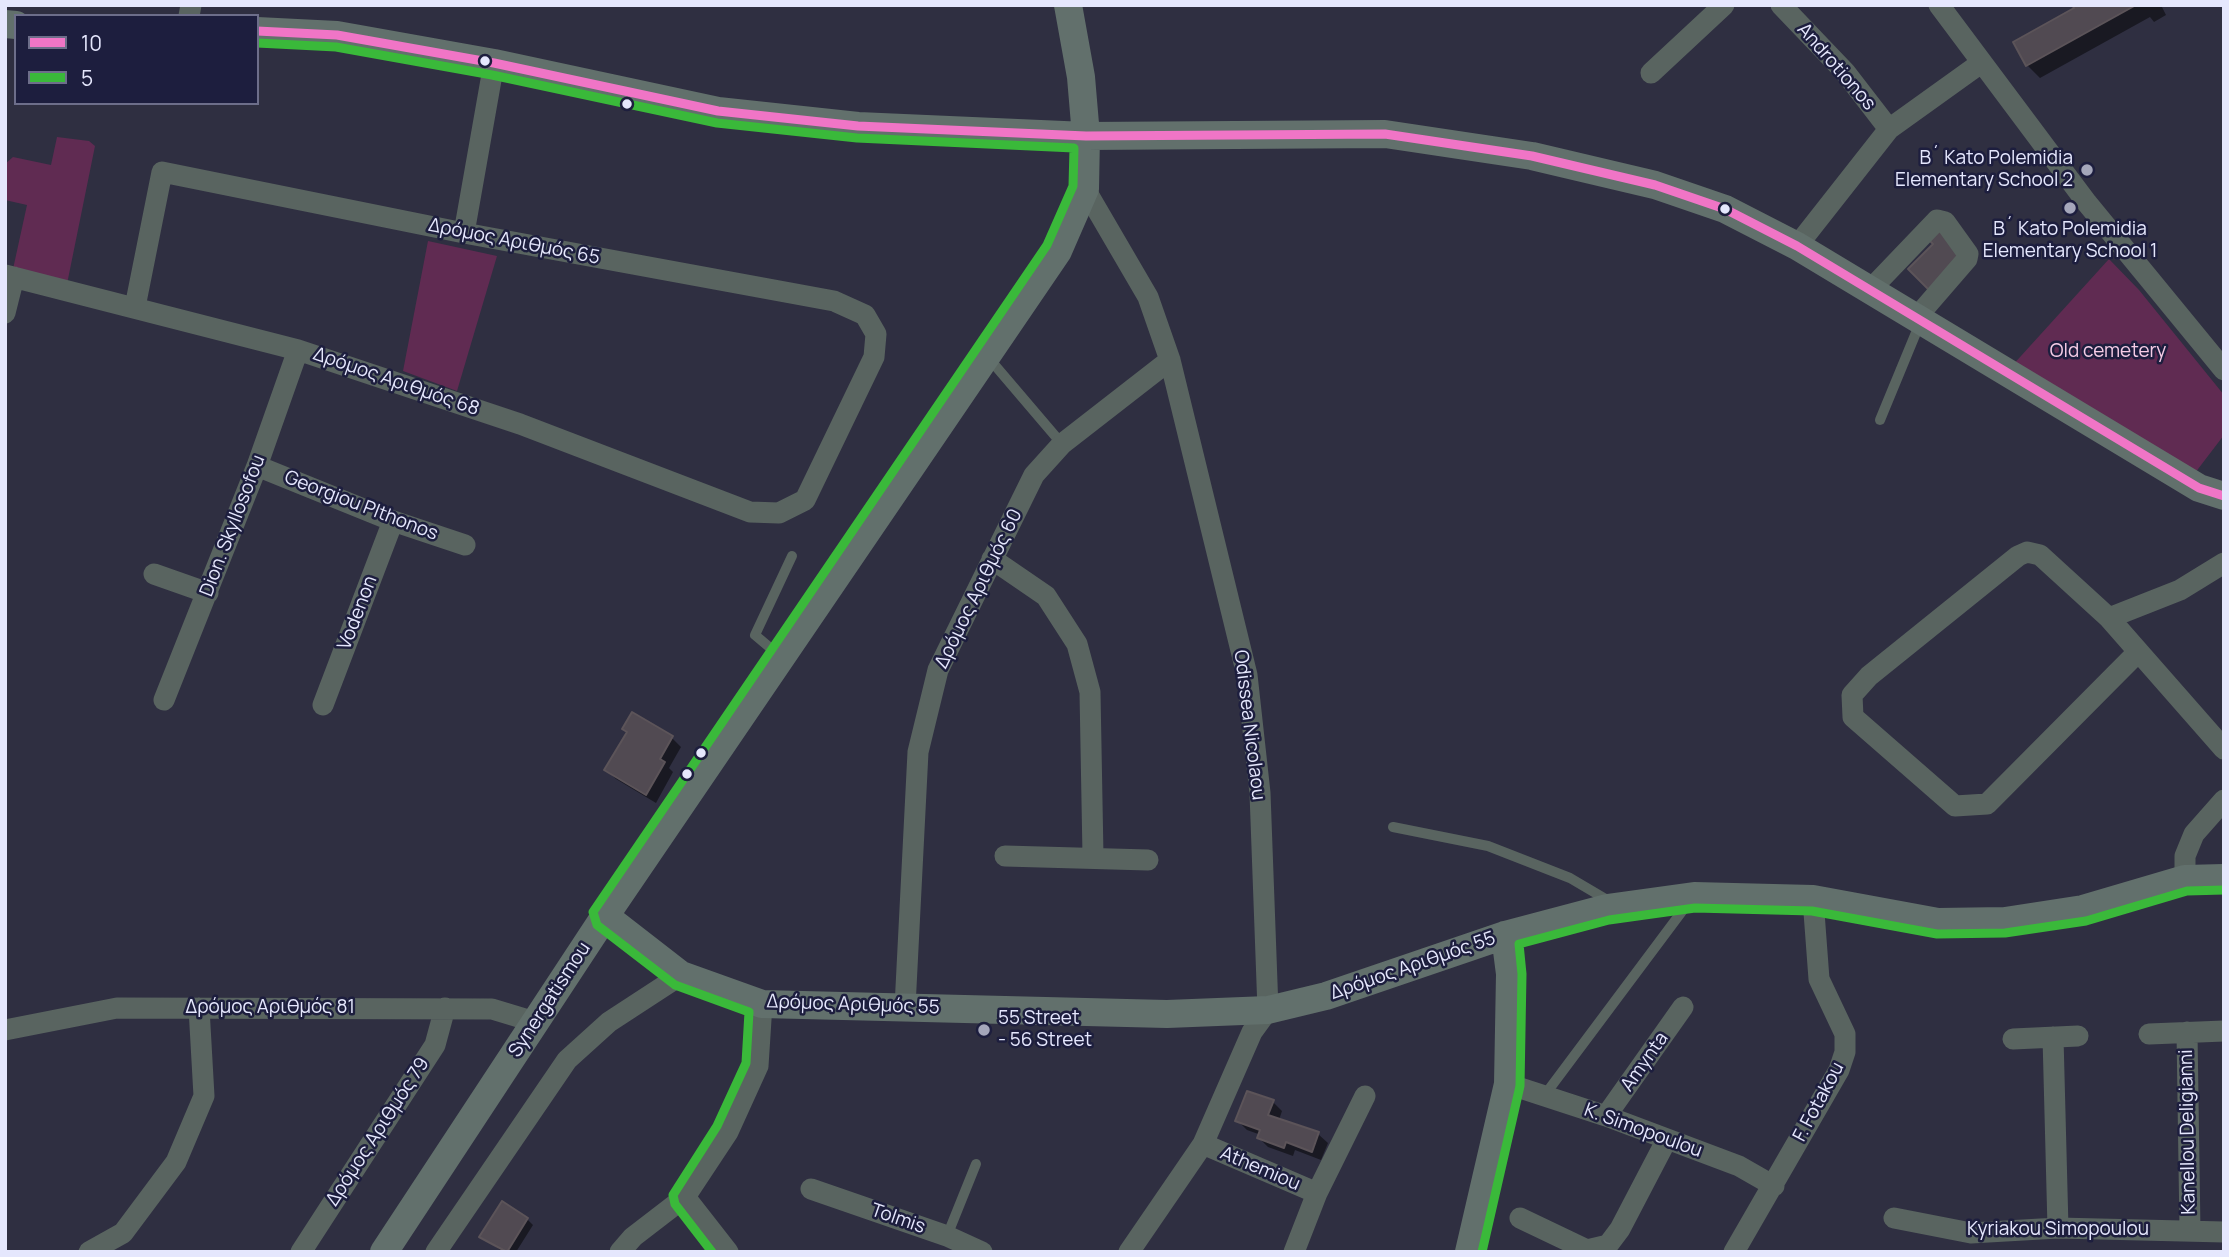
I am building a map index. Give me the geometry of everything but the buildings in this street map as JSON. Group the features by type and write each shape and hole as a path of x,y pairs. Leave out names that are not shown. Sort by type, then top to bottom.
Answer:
{"street":[{"path":"1068,5 1081,77 1086,136 1085,189"},
{"path":"1651,73 1724,5"},
{"name":"Androtionos","path":"1781,5 1845,72 1889,129"},
{"path":"1939,5 2087,203 2224,370"},
{"path":"259,31 337,35 494,63 718,111 858,126 1086,136 1385,134 1519,154 1655,185 1725,209 1797,246 2199,488 2224,496"},
{"path":"464,233 494,63"},
{"path":"1797,246 1889,129 1980,63"},
{"name":"Δρόμος Αριθμός 65","path":"135,307 162,172 464,233 834,301 865,314 876,334 874,357 805,500 779,513"},
{"name":"Synergatismou","path":"384,1252 604,916 1058,251 1085,189"},
{"name":"Odissea Nicolaou","path":"1085,189 1149,297 1170,360 1247,675 1260,793 1268,1010"},
{"path":"1870,290 1937,220 1945,222 1968,254 1967,259 1919,319"},
{"path":"5,313 10,276"},
{"name":"Δρόμος Αριθμός 68","path":"10,276 298,350 520,424 750,512 779,513"},
{"name":"Dion. Skyllosofou","path":"164,700 257,466 298,350"},
{"name":"Δρόμος Αριθμός 60","path":"905,1007 918,752 938,670 1034,475 1062,444 1170,360"},
{"name":"Georgiou Plthonos","path":"257,466 393,522 465,545"},
{"name":"Vodenon","path":"323,705 393,522"},
{"path":"2138,652 1987,804 1955,806 1853,717 1852,695 1869,676 2018,556 2027,552 2040,555 2109,618 2224,748"},
{"path":"992,559 1046,596 1077,644 1090,692 1093,856"},
{"path":"2109,618 2180,590 2224,563"},
{"path":"154,573 208,593"},
{"path":"2185,879 2185,856 2194,834 2224,800"},
{"path":"1005,856 1093,856 1148,860"},
{"name":"Δρόμος Αριθμός 55","path":"604,916 681,975 762,1004 1167,1014 1268,1010 1326,996 1505,935 1617,906 1694,896 1813,899 1938,922 2005,921 2083,909 2185,879 2224,878"},
{"name":"F. Fotakou","path":"1734,1252 1839,1070 1845,1052 1845,1034 1819,979 1813,899"},
{"path":"1469,1252 1508,1084 1510,974 1505,935"},
{"path":"436,1252 567,1060 609,1021 681,975"},
{"path":"620,1252 633,1237 685,1197 728,1132 758,1066 762,1004"},
{"name":"Amynta","path":"1606,1116 1683,1007"},
{"name":"Δρόμος Αριθμός 81","path":"5,1030 117,1008 492,1009 535,1022"},
{"path":"89,1252 123,1233 176,1162 204,1097 199,1008"},
{"name":"Δρόμος Αριθμός 79","path":"301,1252 435,1045 445,1008"},
{"path":"1129,1252 1203,1144 1252,1032 1268,1010"},
{"name":"Kanellou Deligianni","path":"2149,1034 2224,1031"},
{"name":"Kanellou Deligianni","path":"2187,1032 2190,1231"},
{"path":"2013,1039 2078,1036"},
{"path":"2053,1037 2058,1228"},
{"name":"K. Simopoulou","path":"1508,1084 1606,1116 1739,1166 1774,1185"},
{"name":"Athemiou","path":"1294,1252 1317,1193 1365,1096"},
{"path":"1520,1218 1587,1250 1608,1245 1620,1229 1667,1139"},
{"name":"Athemiou","path":"1203,1144 1317,1193"},
{"name":"Tolmis","path":"811,1189 947,1236 982,1252"},
{"path":"685,1197 728,1252"},
{"name":"Kyriakou Simopoulou","path":"1894,1218 1971,1233 2058,1228 2224,1231"}],"lane":[{"path":"1880,421 1919,319"},
{"path":"987,355 1023,394 1062,444"},
{"path":"781,657 755,635 792,556"},
{"path":"1393,827 1488,846 1570,878 1617,906"},
{"path":"1544,1096 1694,896"},
{"path":"947,1236 976,1164"}],"green space":[{"path":"57,137 89,141 95,146 67,284 13,269 27,205 5,200 5,164 13,157 51,165"},
{"path":"428,241 497,256 457,391 403,371"},
{"name":"Old cemetery","path":"2109,259 2139,290 2224,395 2224,435 2195,473 2011,367"}],"transit line":[{"name":"10","path":"259,31 337,35 494,63 718,111 858,126 1086,136 1385,134 1532,156 1655,185 1725,209 1797,246 2199,488 2224,496"},
{"name":"5","path":"259,43 336,47 492,75 717,123 857,138 1074,148 1073,186 1047,245 593,912 597,925 675,985 749,1012 746,1063 717,1126 673,1195 675,1204 712,1252"},
{"name":"5","path":"1482,1252 1520,1086 1522,974 1519,944 1609,920 1695,908 1812,911 1937,934 2005,933 2086,921 2187,891 2224,890"}],"place":[{"name":"B´ Kato Polemidia Elementary School 2","path":"2087,170"},
{"name":"B´ Kato Polemidia Elementary School 1","path":"2070,208"},
{"name":"55 Street - 56 Street","path":"984,1030"}]}
